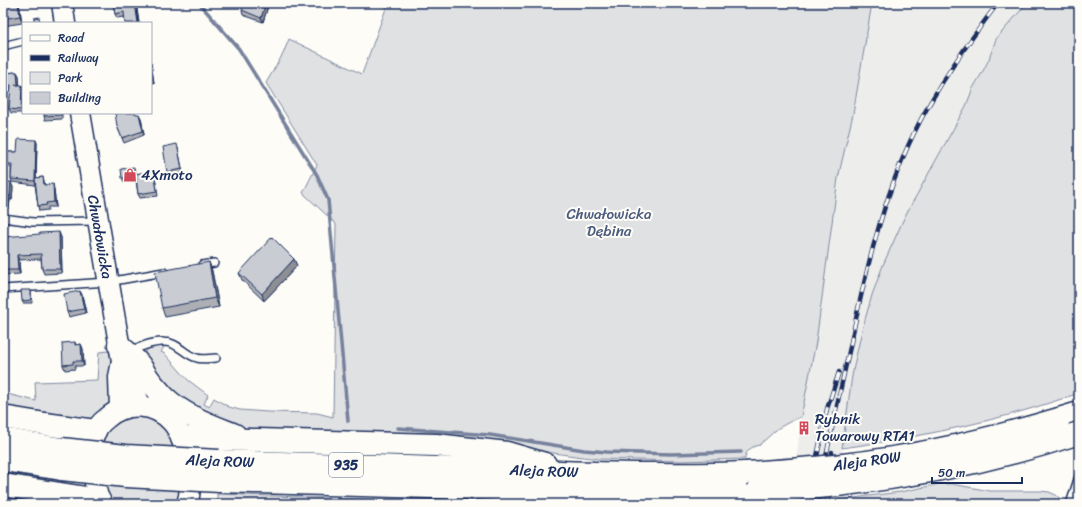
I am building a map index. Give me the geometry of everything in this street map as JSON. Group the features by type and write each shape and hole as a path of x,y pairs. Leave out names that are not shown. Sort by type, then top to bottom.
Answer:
{"main road":[{"path":"62,3 65,22"},
{"name":"Chwałowicka","path":"80,114 97,221 122,353 140,406"},
{"path":"122,353 138,363 154,386 164,397 190,416 249,440"},
{"name":"Chwałowicka","path":"120,409 119,377 122,353"},
{"path":"3,485 99,502 91,455 91,445 95,431 103,421 114,412 120,409 140,406 163,414 176,426 182,438 190,476 187,504"},
{"name":"Aleja ROW","path":"219,471 571,472 670,474 746,473 844,465 927,452 1032,427 1079,413"},
{"path":"3,417 95,431"},
{"name":"Aleja ROW","path":"3,460 126,456 219,471 601,492 757,492 845,484 930,471 1002,455 1079,433"},
{"path":"182,438 405,444 466,448 507,453 571,472"},
{"name":"Aleja ROW","path":"3,440 62,459"},
{"path":"536,504 601,492"}],"lane":[{"path":"3,46 22,41"},
{"path":"3,218 33,222 97,221"},
{"path":"191,267 214,263"},
{"path":"3,289 108,282 168,271"},
{"path":"122,353 151,343 164,342 174,344 197,359 216,358"},
{"path":"1070,504 1079,476"}],"shaded area":[{"path":"872,3 1027,3 996,39 989,59 973,88 966,106 905,216 883,265 872,295 862,330 852,375 842,448 837,504 791,504 802,410 838,178 853,114"}],"green space":[{"name":"Chwałowicka Dębina","path":"388,3 872,3 853,114 838,178 816,342 801,417 778,429 760,445 754,446 750,449 745,456 745,459 680,461 598,459 502,446 233,428 176,396 143,354 150,348 165,345 161,352 165,354 188,380 208,395 204,404 209,407 214,398 229,407 240,410 317,413 333,417 336,224 303,193 317,165 266,83 283,54 289,39 362,74"},
{"path":"1027,3 1079,3 1079,393 1050,403 992,419 932,433 842,448 855,361 872,295 883,265 905,216 966,106 973,88 989,59 996,39"},
{"path":"109,351 110,356 113,356 115,400 93,421 3,410 3,393 36,401 35,382 97,380 99,352"},
{"path":"132,414 155,418 170,432 182,473 178,504 109,504 106,497 99,446 109,426"},
{"path":"940,484 952,484 990,491 1049,492 1056,495 1066,504 837,504 837,500 900,492"},
{"path":"3,492 85,504 3,504"},
{"path":"217,494 412,501 413,498 519,501 496,504 310,504 217,501"}],"building":[{"path":"3,3 18,3 20,16 3,19"},
{"path":"113,3 135,3 138,22 125,22 124,12 115,14"},
{"path":"244,3 254,5 255,3 266,3 261,18 242,10"},
{"path":"39,17 40,22 34,22 34,18"},
{"path":"17,72 18,85 22,85 21,110 9,109 11,85 3,85 3,73"},
{"path":"44,114 61,114 61,115 44,116"},
{"path":"115,114 139,114 143,131 122,138 117,126"},
{"path":"18,139 36,140 35,181 11,179 12,164 3,164 3,152 17,152"},
{"path":"177,144 182,169 167,172 163,147"},
{"path":"134,167 135,174 154,171 157,191 138,194 136,177 122,178 121,169"},
{"path":"43,177 44,185 53,184 54,202 46,203 47,205 38,206 35,178"},
{"path":"3,182 11,182 8,203 3,203"},
{"path":"59,232 60,269 42,269 41,254 17,255 18,270 3,270 3,237"},
{"path":"272,237 294,259 262,294 239,273"},
{"path":"209,262 215,298 162,308 155,272"},
{"path":"21,290 31,290 31,300 22,301"},
{"path":"80,291 84,309 67,312 64,294"},
{"path":"75,342 75,345 81,344 82,361 73,361 73,364 63,365 62,343"}],"waterway":[{"path":"199,3 239,49 317,175 328,200 348,421"},
{"path":"398,428 490,435 584,450 607,452 671,454 741,452"}],"railway":[{"path":"816,504 868,265 893,184 914,133 932,99 964,50 998,3"},
{"path":"807,504 827,409 839,372"},
{"path":"827,504 832,452"}],"place":[{"name":"4Xmoto","path":"130,175"},
{"name":"Rybnik Towarowy RTA1","path":"804,428"}]}
